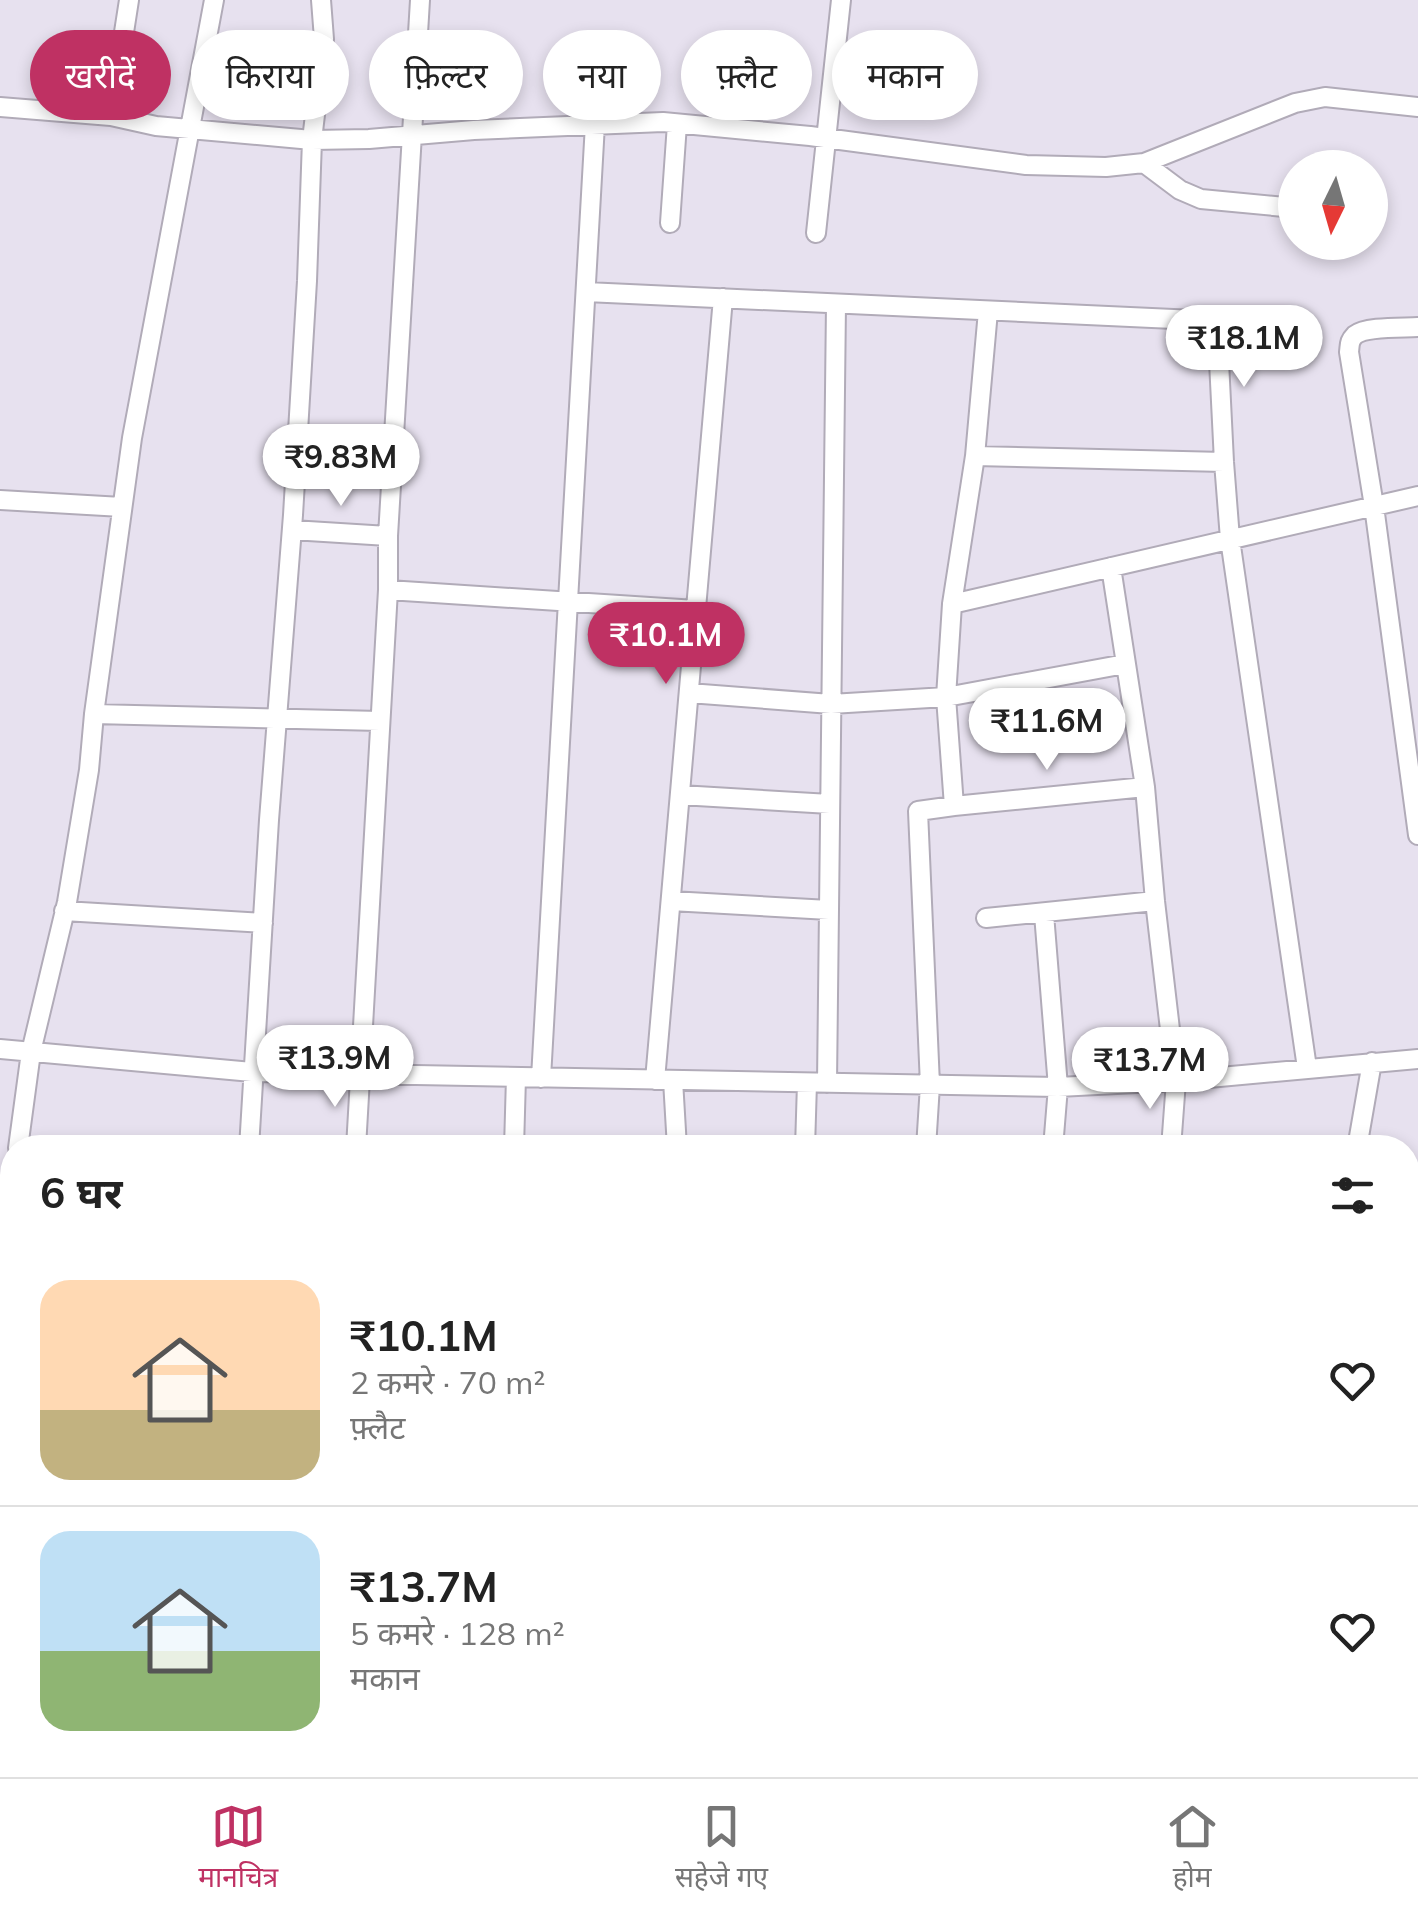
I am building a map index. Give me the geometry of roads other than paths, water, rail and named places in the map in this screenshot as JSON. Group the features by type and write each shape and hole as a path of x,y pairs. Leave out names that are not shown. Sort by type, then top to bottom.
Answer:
{"street":[{"path":"124,30 129,0"},
{"path":"20,1135 31,1052 64,911 89,770 132,438 214,0"},
{"path":"250,1135 292,530 312,140 324,40 321,0"},
{"path":"357,1135 420,0"},
{"path":"816,233 841,0"},
{"path":"129,120 156,126 312,140 595,124 677,124 825,138 1026,165 1106,167 1144,163 1294,102 1325,97 1418,107"},
{"path":"0,108 30,110"},
{"path":"541,1078 595,124"},
{"path":"670,224 677,124"},
{"path":"1144,163 1180,190 1200,198 1278,206"},
{"path":"586,292 1217,321 1271,320"},
{"path":"674,1135 664,1080 671,900 724,298"},
{"path":"826,1083 836,304"},
{"path":"954,806 946,697 952,604 975,456 988,310"},
{"path":"1217,321 1230,539 1307,1068"},
{"path":"1418,327 1366,330 1350,342 1348,352 1374,506 1418,835"},
{"path":"975,456 1224,462"},
{"path":"952,604 1418,496"},
{"path":"0,500 122,507"},
{"path":"292,530 388,536"},
{"path":"1111,567 1145,787 1176,1081 1172,1135"},
{"path":"388,590 696,610"},
{"path":"689,693 831,704 946,697 1125,664"},
{"path":"94,714 380,721"},
{"path":"927,1135 930,1085 918,811 1145,787"},
{"path":"680,796 830,804"},
{"path":"671,900 829,910"},
{"path":"986,918 1155,901"},
{"path":"64,911 263,923"},
{"path":"1044,914 1058,1088 1053,1135"},
{"path":"0,1049 252,1072 1058,1088 1418,1058"},
{"path":"1359,1135 1372,1062"},
{"path":"514,1135 516,1078"},
{"path":"806,1135 807,1082"}]}
